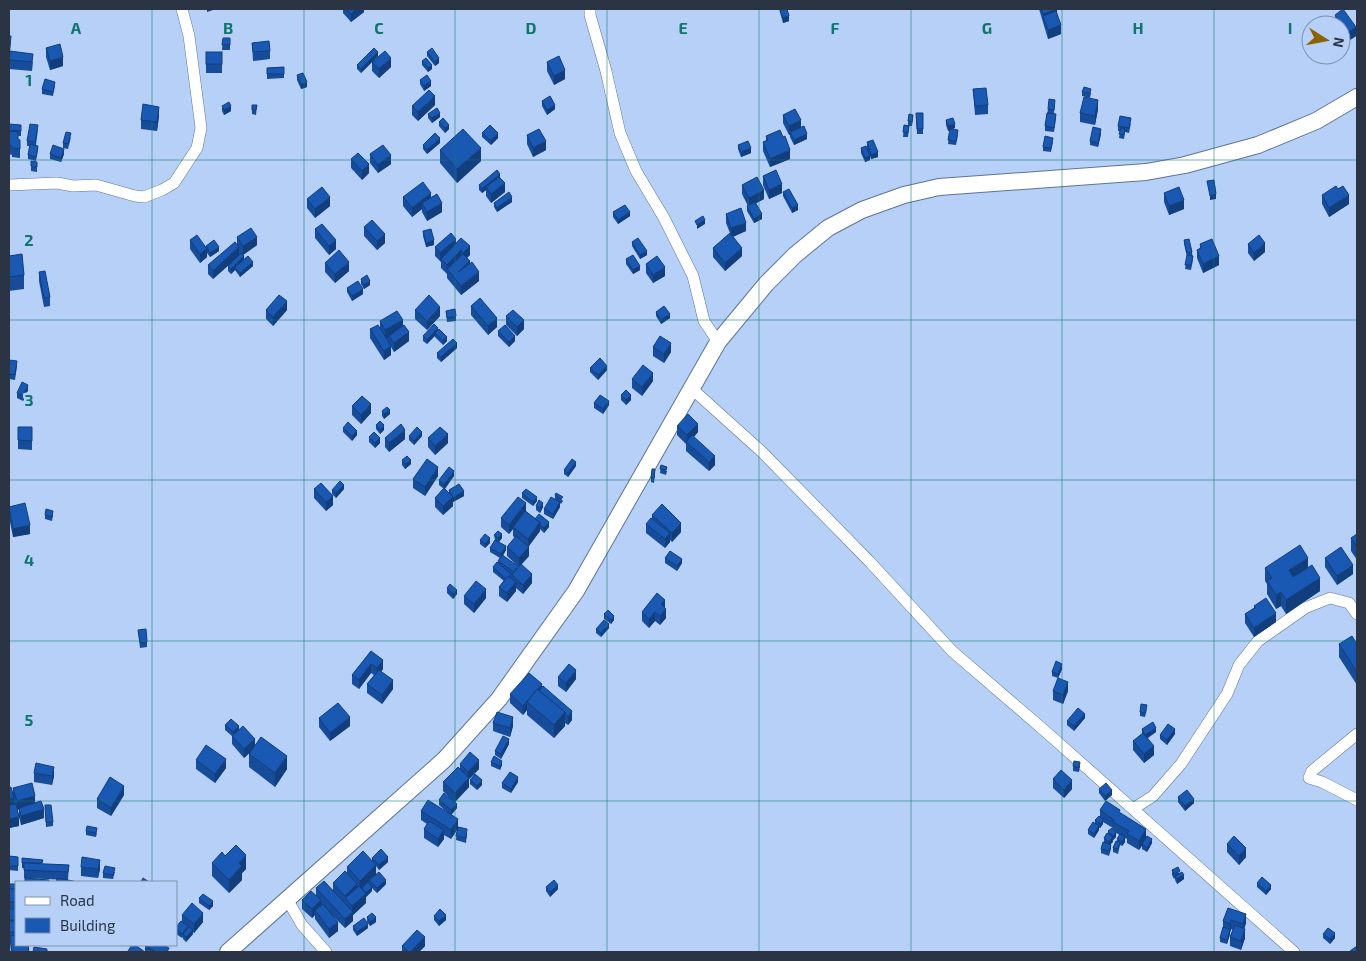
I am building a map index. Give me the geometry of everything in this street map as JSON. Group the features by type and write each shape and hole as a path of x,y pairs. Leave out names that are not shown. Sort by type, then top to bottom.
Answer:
{"main road":[{"path":"228,952 444,760 499,699 576,591 718,342 766,284 795,255 828,228 862,210 904,195 939,188 1146,172 1185,165 1258,144 1316,122 1357,97"}],"street":[{"path":"9,185 57,183 73,186 96,185 144,197 174,183 197,148 201,128 189,36 182,9"},
{"path":"590,9 620,133 636,171 664,218 693,276 704,321 718,342"},
{"path":"691,388 768,459 869,561 952,651 1294,952"},
{"path":"1133,809 1153,796 1181,764 1228,694 1239,665 1258,641 1305,608 1330,598 1348,603 1357,614"},
{"path":"1357,734 1312,771 1310,778 1357,800"},
{"path":"287,899 302,925 326,952"}],"building":[{"path":"347,9 356,9 351,14"},
{"path":"780,9 787,9 789,16 783,18"},
{"path":"1041,9 1057,9 1043,14"},
{"path":"1343,9 1347,15 1335,15"},
{"path":"1056,11 1061,25 1048,30 1043,16"},
{"path":"1351,20 1356,27 1351,30"},
{"path":"9,36 11,36 9,55"},
{"path":"223,38 230,38 230,45 222,45"},
{"path":"269,41 270,51 253,52 252,43"},
{"path":"60,44 63,57 50,61 46,48"},
{"path":"374,48 378,52 361,69 357,65"},
{"path":"432,48 439,58 435,62 427,52"},
{"path":"10,51 33,54 32,62 9,60"},
{"path":"385,51 391,58 379,69 372,62"},
{"path":"206,52 222,52 222,64 206,64"},
{"path":"559,56 565,70 554,76 547,62"},
{"path":"426,58 432,65 428,68 422,61"},
{"path":"284,67 284,74 267,74 267,68"},
{"path":"303,73 307,82 301,85 297,75"},
{"path":"427,75 431,81 424,86 420,80"},
{"path":"45,79 55,82 53,92 42,89"},
{"path":"1084,87 1091,89 1090,93 1082,92"},
{"path":"986,88 988,105 975,106 973,89"},
{"path":"429,90 435,96 418,112 412,106"},
{"path":"550,96 555,105 547,110 542,101"},
{"path":"1084,97 1098,100 1095,116 1080,113"},
{"path":"1049,99 1055,100 1054,110 1048,109"},
{"path":"229,102 231,106 224,110 222,106"},
{"path":"143,104 159,107 157,122 141,120"},
{"path":"252,105 257,105 256,110 252,110"},
{"path":"437,108 440,113 432,118 428,114"},
{"path":"795,109 801,120 789,126 783,115"},
{"path":"916,113 923,113 923,129 917,129"},
{"path":"1047,113 1056,114 1054,128 1045,126"},
{"path":"909,114 913,115 912,122 908,121"},
{"path":"1120,116 1131,118 1129,128 1118,126"},
{"path":"443,118 449,125 445,128 439,122"},
{"path":"953,118 955,124 948,126 946,120"},
{"path":"9,124 21,125 21,131 9,130"},
{"path":"30,124 38,125 35,142 27,141"},
{"path":"490,125 498,133 491,141 482,133"},
{"path":"904,125 909,126 908,133 903,132"},
{"path":"804,126 807,134 794,140 790,132"},
{"path":"1093,127 1101,129 1098,143 1090,141"},
{"path":"1121,128 1125,129 1124,135 1119,134"},
{"path":"463,129 481,148 457,169 440,150"},
{"path":"539,129 546,141 533,148 527,135"},
{"path":"950,129 958,130 956,141 948,140"},
{"path":"780,130 783,137 785,136 790,150 770,159 763,142 768,140 766,136"},
{"path":"9,131 18,132 20,149 12,148 9,145"},
{"path":"66,132 71,133 68,144 63,143"},
{"path":"435,133 440,138 427,150 423,145"},
{"path":"1045,136 1053,138 1051,148 1043,147"},
{"path":"873,140 878,152 871,155 867,142"},
{"path":"748,141 751,148 741,152 738,145"},
{"path":"30,144 38,146 36,157 28,155"},
{"path":"53,145 64,149 61,158 50,154"},
{"path":"383,145 391,155 378,165 370,154"},
{"path":"866,146 870,156 865,158 861,148"},
{"path":"358,153 369,164 362,171 351,159"},
{"path":"31,161 37,162 37,167 31,166"},
{"path":"497,170 500,174 482,189 479,185"},
{"path":"776,170 782,184 769,190 763,176"},
{"path":"499,177 505,183 491,194 486,187"},
{"path":"757,177 764,190 749,198 742,185"},
{"path":"1214,180 1216,194 1210,196 1207,181"},
{"path":"423,182 431,193 412,208 403,197"},
{"path":"1336,186 1338,189 1343,186 1349,195 1329,208 1322,195"},
{"path":"322,187 330,197 315,209 307,199"},
{"path":"1179,187 1184,200 1169,206 1164,193"},
{"path":"789,189 798,205 792,208 783,192"},
{"path":"509,192 512,197 497,208 494,203"},
{"path":"437,194 442,203 427,212 422,203"},
{"path":"755,202 762,214 754,219 747,206"},
{"path":"625,205 630,212 618,220 613,212"},
{"path":"741,208 746,223 731,228 726,214"},
{"path":"703,216 705,220 697,225 695,221"},
{"path":"372,220 385,234 377,241 364,227"},
{"path":"322,224 336,240 329,246 315,229"},
{"path":"251,228 257,237 243,246 237,237"},
{"path":"431,229 434,240 426,243 423,231"},
{"path":"451,233 456,239 440,253 435,247"},
{"path":"730,233 742,248 725,263 713,248"},
{"path":"197,235 207,249 200,254 190,240"},
{"path":"1259,235 1265,243 1254,253 1248,244"},
{"path":"461,238 470,246 463,253 461,250 447,265 441,259"},
{"path":"638,238 647,251 640,255 632,242"},
{"path":"1189,239 1192,252 1187,253 1184,240"},
{"path":"1212,239 1219,256 1203,264 1197,250 1201,248 1200,244"},
{"path":"214,240 219,247 210,253 206,246"},
{"path":"235,242 239,247 213,271 208,265"},
{"path":"339,250 349,262 335,274 325,263"},
{"path":"241,253 244,256 231,269 228,266"},
{"path":"22,254 24,275 9,277 9,256"},
{"path":"463,254 470,261 458,272 472,262 479,272 461,286 447,269"},
{"path":"633,255 640,266 633,270 626,259"},
{"path":"1187,255 1193,256 1191,265 1185,265"},
{"path":"248,256 253,262 240,273 235,267"},
{"path":"657,256 665,267 653,275 646,264"},
{"path":"45,271 50,297 44,298 39,272"},
{"path":"367,275 370,281 364,285 361,279"},
{"path":"358,281 363,289 352,296 347,288"},
{"path":"279,295 287,301 273,317 266,310"},
{"path":"429,295 440,307 427,321 415,310"},
{"path":"480,298 497,318 488,326 471,306"},
{"path":"664,306 670,314 661,320 656,312"},
{"path":"455,309 456,316 447,318 446,311"},
{"path":"513,310 524,320 517,327 506,316"},
{"path":"397,311 403,320 385,330 380,321"},
{"path":"434,324 438,328 427,340 423,336"},
{"path":"378,325 391,346 384,351 370,329"},
{"path":"404,325 409,332 394,343 389,336"},
{"path":"505,325 515,336 509,342 498,331"},
{"path":"439,329 447,337 443,341 435,333"},
{"path":"660,336 671,343 664,354 653,347"},
{"path":"453,339 457,343 441,357 437,353"},
{"path":"600,358 607,366 598,375 590,368"},
{"path":"9,360 17,361 15,375 9,374"},
{"path":"643,365 653,373 642,387 632,379"},
{"path":"22,382 28,385 23,396 17,393"},
{"path":"626,390 631,395 626,400 621,395"},
{"path":"600,395 609,401 603,409 594,403"},
{"path":"362,396 371,404 361,415 352,406"},
{"path":"387,407 390,410 384,414 382,411"},
{"path":"688,414 698,424 687,435 677,426"},
{"path":"380,421 384,425 380,430 376,425"},
{"path":"348,422 357,431 352,436 343,428"},
{"path":"401,424 405,430 389,443 385,438"},
{"path":"18,427 32,427 32,441 18,440"},
{"path":"417,427 422,432 414,441 409,436"},
{"path":"440,427 448,434 435,446 428,438"},
{"path":"374,432 380,438 375,443 369,437"},
{"path":"692,435 715,456 709,462 686,442"},
{"path":"407,456 411,460 405,464 402,460"},
{"path":"427,459 438,467 425,487 413,479"},
{"path":"572,459 576,462 568,473 564,470"},
{"path":"661,465 667,467 666,470 660,469"},
{"path":"449,467 454,471 444,485 439,480"},
{"path":"652,469 655,469 654,478 651,478"},
{"path":"340,481 344,485 336,493 332,490"},
{"path":"321,483 333,496 326,502 314,489"},
{"path":"459,484 464,491 453,498 449,490"},
{"path":"444,488 453,497 443,506 435,498"},
{"path":"526,489 537,497 533,502 522,493"},
{"path":"556,493 563,497 561,499 555,495"},
{"path":"518,497 526,503 509,525 501,518"},
{"path":"551,497 560,502 553,514 544,509"},
{"path":"539,500 543,503 540,508 536,506"},
{"path":"25,503 30,525 13,529 9,507"},
{"path":"662,504 681,523 672,533 652,515"},
{"path":"46,509 53,511 52,517 45,515"},
{"path":"525,511 540,522 528,539 513,527"},
{"path":"539,514 549,522 544,528 535,519"},
{"path":"651,518 670,533 665,539 646,524"},
{"path":"498,531 502,534 498,538 494,535"},
{"path":"485,534 490,538 485,544 480,540"},
{"path":"1357,534 1357,547 1351,538"},
{"path":"516,536 529,547 519,558 507,547"},
{"path":"495,540 506,546 501,554 490,548"},
{"path":"1300,545 1308,558 1289,570 1293,577 1312,565 1320,578 1286,600 1281,592 1276,595 1267,581 1272,578 1265,568"},
{"path":"1341,547 1353,565 1337,576 1325,558"},
{"path":"670,551 682,559 677,566 665,558"},
{"path":"502,555 518,566 514,572 498,561"},
{"path":"497,562 511,574 506,579 493,567"},
{"path":"521,564 532,574 523,585 512,575"},
{"path":"508,576 516,582 507,593 499,587"},
{"path":"476,581 486,589 474,604 464,596"},
{"path":"450,584 457,590 453,594 447,588"},
{"path":"657,593 665,600 661,604 666,609 660,616 655,612 649,619 642,612"},
{"path":"1266,598 1276,613 1254,628 1245,614"},
{"path":"608,610 614,616 611,620 604,614"},
{"path":"604,620 609,624 601,633 596,629"},
{"path":"146,629 147,642 140,643 138,630"},
{"path":"1352,636 1357,644 1357,672 1339,644"},
{"path":"371,651 383,660 377,668 371,664 359,680 352,675"},
{"path":"1056,661 1062,664 1058,674 1052,672"},
{"path":"569,664 576,670 566,683 558,677"},
{"path":"379,670 393,680 382,695 367,684"},
{"path":"529,673 542,684 523,706 510,694"},
{"path":"1058,678 1068,682 1063,695 1053,691"},
{"path":"543,686 572,711 568,717 565,712 539,691"},
{"path":"537,689 565,712 554,725 527,702"},
{"path":"338,703 350,717 330,733 319,718"},
{"path":"1141,704 1147,705 1145,713 1140,712"},
{"path":"1078,708 1085,714 1074,726 1067,721"},
{"path":"497,712 513,717 510,728 493,723"},
{"path":"231,719 239,726 233,732 225,725"},
{"path":"1153,722 1156,728 1145,735 1142,729"},
{"path":"1168,724 1175,729 1167,740 1160,735"},
{"path":"243,726 255,739 244,749 232,736"},
{"path":"1143,733 1154,746 1144,754 1133,741"},
{"path":"503,736 509,739 501,754 495,751"},
{"path":"261,737 287,756 275,773 249,754"},
{"path":"206,745 226,759 215,774 196,760"},
{"path":"470,752 479,760 468,772 460,764"},
{"path":"494,756 502,761 500,766 491,762"},
{"path":"1074,761 1080,762 1079,768 1073,766"},
{"path":"36,763 54,767 52,776 34,773"},
{"path":"458,767 469,778 455,793 443,782"},
{"path":"1061,770 1072,780 1064,790 1053,779"},
{"path":"510,772 518,777 511,789 502,783"},
{"path":"475,774 482,780 477,786 470,780"},
{"path":"110,777 124,786 111,808 97,799"},
{"path":"32,783 35,796 17,801 13,788"},
{"path":"1106,783 1112,790 1105,796 1099,789"},
{"path":"11,787 14,798 9,799 9,788"},
{"path":"1187,790 1194,799 1185,806 1178,797"},
{"path":"444,793 457,804 451,810 439,800"},
{"path":"428,800 458,819 451,830 421,811"},
{"path":"41,801 44,809 21,816 19,808"},
{"path":"1106,801 1120,810 1119,812 1146,829 1139,841 1127,834 1129,831 1113,822 1114,820 1100,810"},
{"path":"16,804 19,817 9,819 9,805"},
{"path":"45,805 51,805 53,822 46,822"},
{"path":"1099,816 1103,820 1100,824 1095,820"},
{"path":"429,821 444,830 438,839 424,829"},
{"path":"1093,822 1099,826 1094,834 1088,830"},
{"path":"87,826 97,828 96,833 86,831"},
{"path":"458,827 467,829 466,838 456,836"},
{"path":"1112,828 1116,832 1113,836 1108,831"},
{"path":"1107,833 1113,837 1109,842 1104,838"},
{"path":"1120,834 1125,837 1122,842 1117,839"},
{"path":"1147,836 1152,839 1147,848 1142,844"},
{"path":"1234,836 1246,848 1239,856 1227,844"},
{"path":"1116,841 1120,842 1118,849 1113,848"},
{"path":"1103,842 1111,845 1109,851 1101,849"},
{"path":"236,845 246,855 239,863 242,866 229,880 212,863 222,852 225,856"},
{"path":"381,849 388,857 379,865 372,858"},
{"path":"363,851 376,865 360,881 347,867"},
{"path":"9,856 18,857 18,866 9,866"},
{"path":"82,857 100,860 98,869 81,867"},
{"path":"22,858 43,860 42,863 22,863"},
{"path":"24,863 69,865 68,872 24,870"},
{"path":"105,866 115,868 113,875 103,873"},
{"path":"1178,867 1180,871 1174,874 1172,870"},
{"path":"345,871 357,884 345,896 333,883"},
{"path":"379,872 386,880 377,888 369,880"},
{"path":"1182,872 1184,875 1177,879 1175,876"},
{"path":"1262,877 1271,885 1266,891 1257,883"},
{"path":"25,878 49,880 49,881 25,881"},
{"path":"57,878 73,881 56,881"},
{"path":"554,880 558,885 550,892 546,887"},
{"path":"324,881 353,912 345,919 316,888"},
{"path":"368,882 372,887 366,893 362,888"},
{"path":"10,884 15,884 15,889 9,889"},
{"path":"359,886 366,894 352,906 345,898"},
{"path":"9,889 15,889 15,902 9,902"},
{"path":"311,891 321,900 312,909 302,900"},
{"path":"203,894 213,901 209,906 199,898"},
{"path":"192,903 203,913 194,924 182,915"},
{"path":"323,904 338,922 329,929 315,910"},
{"path":"1228,908 1246,914 1243,924 1231,920 1230,924 1223,921"},
{"path":"9,909 15,909 15,920 9,920"},
{"path":"440,909 446,915 439,921 434,916"},
{"path":"372,913 376,917 370,922 367,917"},
{"path":"364,918 368,924 357,932 353,926"},
{"path":"9,921 15,921 15,932 9,932"},
{"path":"181,921 188,926 182,934 178,931 178,925"},
{"path":"1235,925 1245,929 1241,941 1230,937"},
{"path":"189,927 193,930 186,937 183,934"},
{"path":"1223,927 1230,929 1227,940 1220,938"},
{"path":"1328,928 1335,933 1330,939 1323,934"},
{"path":"417,930 425,937 409,952 402,946"},
{"path":"15,935 15,946 28,946 29,952 12,952 10,936"},
{"path":"131,946 136,946 145,952 130,952 128,951"},
{"path":"145,946 165,946 169,948 167,952 157,952"},
{"path":"1357,946 1357,952 1350,951"},
{"path":"34,947 47,949 47,952 33,952"},
{"path":"147,948 153,952 145,952"}]}
